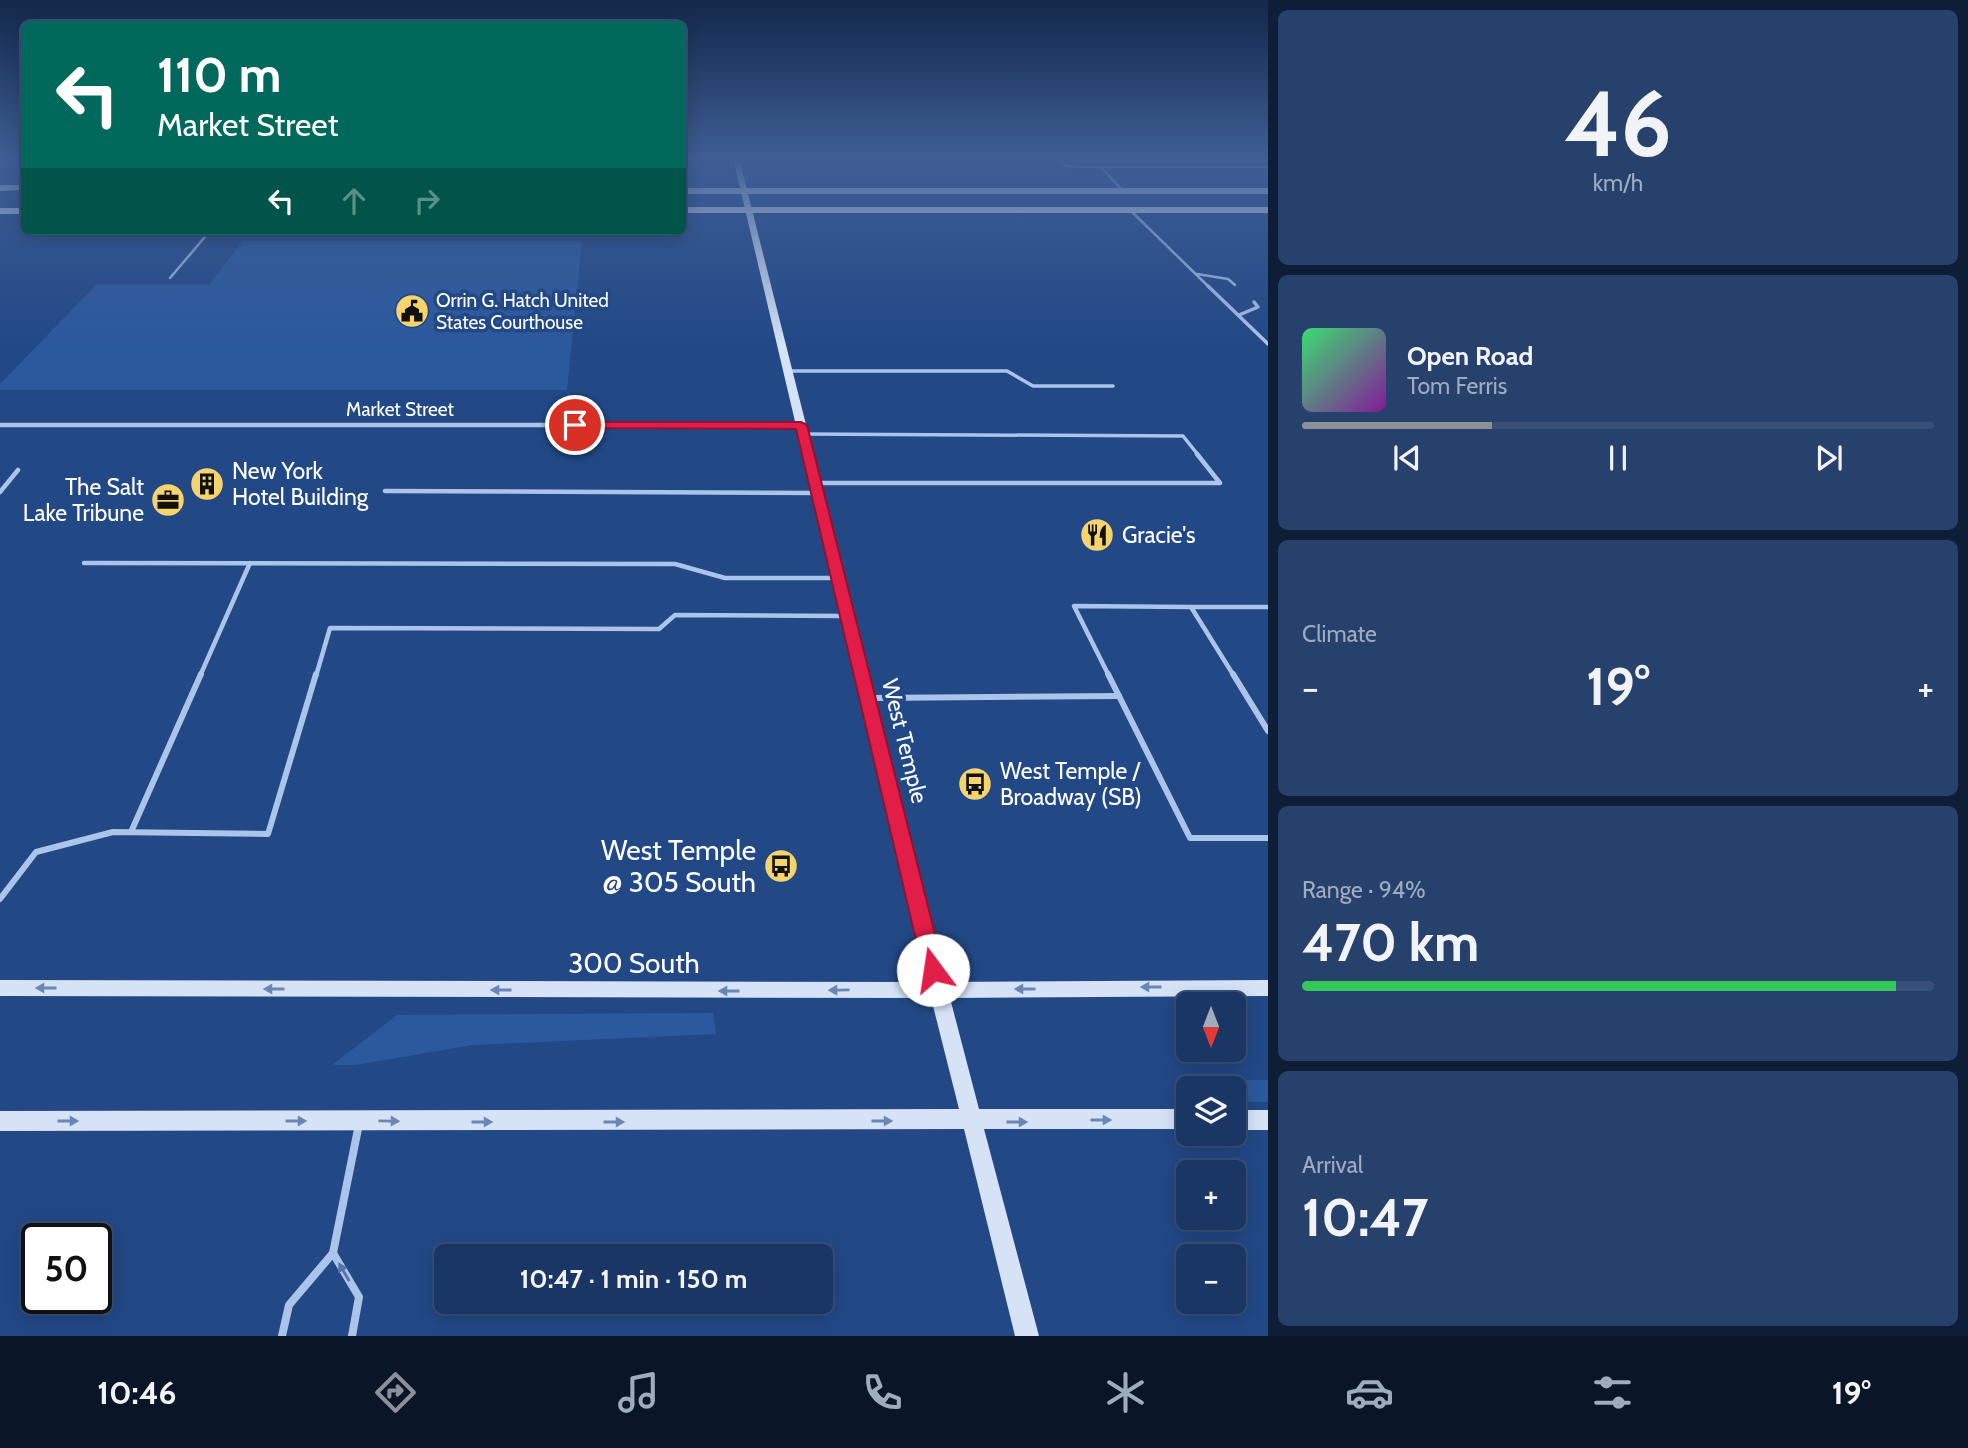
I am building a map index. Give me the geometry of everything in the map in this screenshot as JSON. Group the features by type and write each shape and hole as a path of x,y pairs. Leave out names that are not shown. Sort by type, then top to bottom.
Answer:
{"main road":[{"name":"West Temple","path":"751,220 938,989 1027,1336"},
{"name":"300 South","path":"0,988 761,992 1268,988"},
{"path":"0,1121 971,1122 1176,1119"},
{"path":"1246,1120 1268,1120"}],"street":[{"name":"Market Street","path":"0,425 802,430"}],"lane":[{"path":"1141,220 1268,344"},
{"path":"170,278 207,235"},
{"path":"1197,274 1228,279 1236,285"},
{"path":"1239,316 1258,307 1254,302"},
{"path":"787,371 1007,372 1033,386 1113,386"},
{"path":"385,491 1220,483 1183,436 802,430"},
{"path":"0,492 18,470"},
{"path":"84,563 675,564 725,578 838,578"},
{"path":"131,832 250,563"},
{"path":"1268,607 1074,606 1191,838 1268,838"},
{"path":"1191,607 1268,732"},
{"path":"0,899 36,852 113,832 268,834 330,628 659,629 675,615 847,616"},
{"path":"867,698 1119,696"},
{"path":"282,1336 289,1305 333,1254 359,1121"},
{"path":"333,1254 359,1297 352,1336"}],"shaded area":[{"path":"243,241 582,241 567,390 0,390 0,384 96,285 209,285"},
{"path":"713,1013 716,1034 472,1045 356,1065 332,1065 397,1015"},
{"path":"1246,1080 1268,1080 1268,1102 1246,1102"}],"place":[{"name":"Orrin G. Hatch United States Courthouse","path":"412,311"},
{"name":"New York Hotel Building","path":"207,484"},
{"name":"The Salt Lake Tribune","path":"168,500"},
{"name":"Gracie's","path":"1097,535"},
{"name":"West Temple / Broadway (SB)","path":"975,784"},
{"name":"West Temple @ 305 South","path":"781,866"}],"route":[{"path":"575,425 801,425 933,970"}]}
